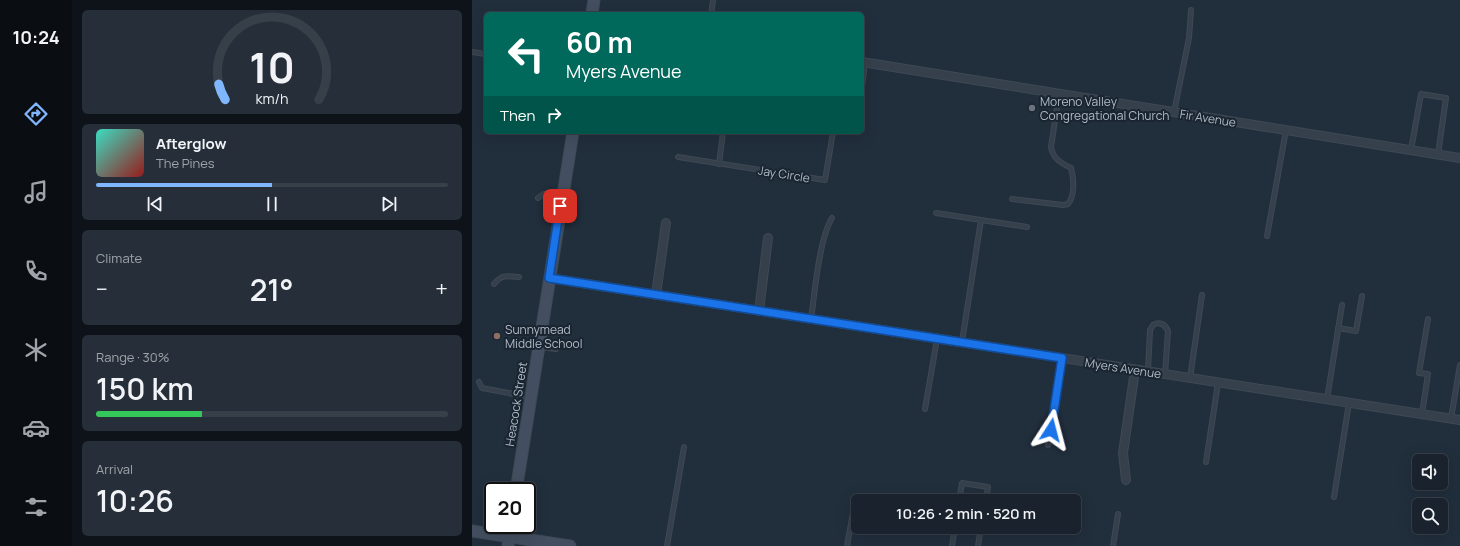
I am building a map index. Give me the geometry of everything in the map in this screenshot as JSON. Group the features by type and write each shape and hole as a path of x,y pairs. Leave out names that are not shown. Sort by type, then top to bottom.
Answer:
{"main road":[{"path":"592,12 594,0"},
{"name":"Heacock Street","path":"517,482 573,134"},
{"path":"472,531 508,541 570,546"}],"street":[{"name":"Fir Avenue","path":"864,63 1460,158"},
{"path":"656,295 666,223"},
{"path":"759,311 768,238"},
{"name":"Myers Avenue","path":"549,278 1460,420"},
{"path":"1126,480 1123,453 1135,370"}],"lane":[{"path":"711,12 713,0"},
{"path":"1174,112 1189,38 1191,10"},
{"path":"472,52 484,54"},
{"path":"1012,199 1063,205 1070,202 1073,183 1072,168 1060,163 1052,154 1051,147 1059,94"},
{"path":"1411,151 1421,94 1446,98 1438,155"},
{"path":"1267,236 1286,130"},
{"path":"719,164 724,134"},
{"name":"Jay Circle","path":"678,157 825,180 833,134"},
{"path":"538,198 544,194 563,191"},
{"path":"936,213 1027,227"},
{"path":"811,319 823,245 827,226 832,218"},
{"path":"962,343 981,220"},
{"path":"494,284 498,278 505,275 519,278"},
{"path":"1190,378 1202,295"},
{"path":"1338,328 1356,331 1362,296"},
{"path":"1327,399 1342,304"},
{"path":"1422,414 1428,374 1419,373 1428,319"},
{"path":"1148,372 1150,330 1153,325 1159,323 1164,324 1168,331 1165,374"},
{"path":"925,409 937,338"},
{"path":"538,346 556,349"},
{"path":"1048,445 1062,358"},
{"path":"1451,419 1460,365"},
{"path":"478,382 482,388 501,393 531,397"},
{"path":"1206,462 1218,382"},
{"path":"1334,497 1348,403"},
{"path":"667,546 684,447"},
{"path":"960,494 962,483 988,487 987,494"},
{"path":"1113,546 1118,514"},
{"path":"847,546 851,524"},
{"path":"952,546 954,534"},
{"path":"978,546 981,534"}],"place":[{"name":"Moreno Valley Congregational Church","path":"1032,108"},
{"name":"Sunnymead Middle School","path":"497,336"}],"route":[{"path":"560,206 549,278 1062,358 1051,430"}]}
